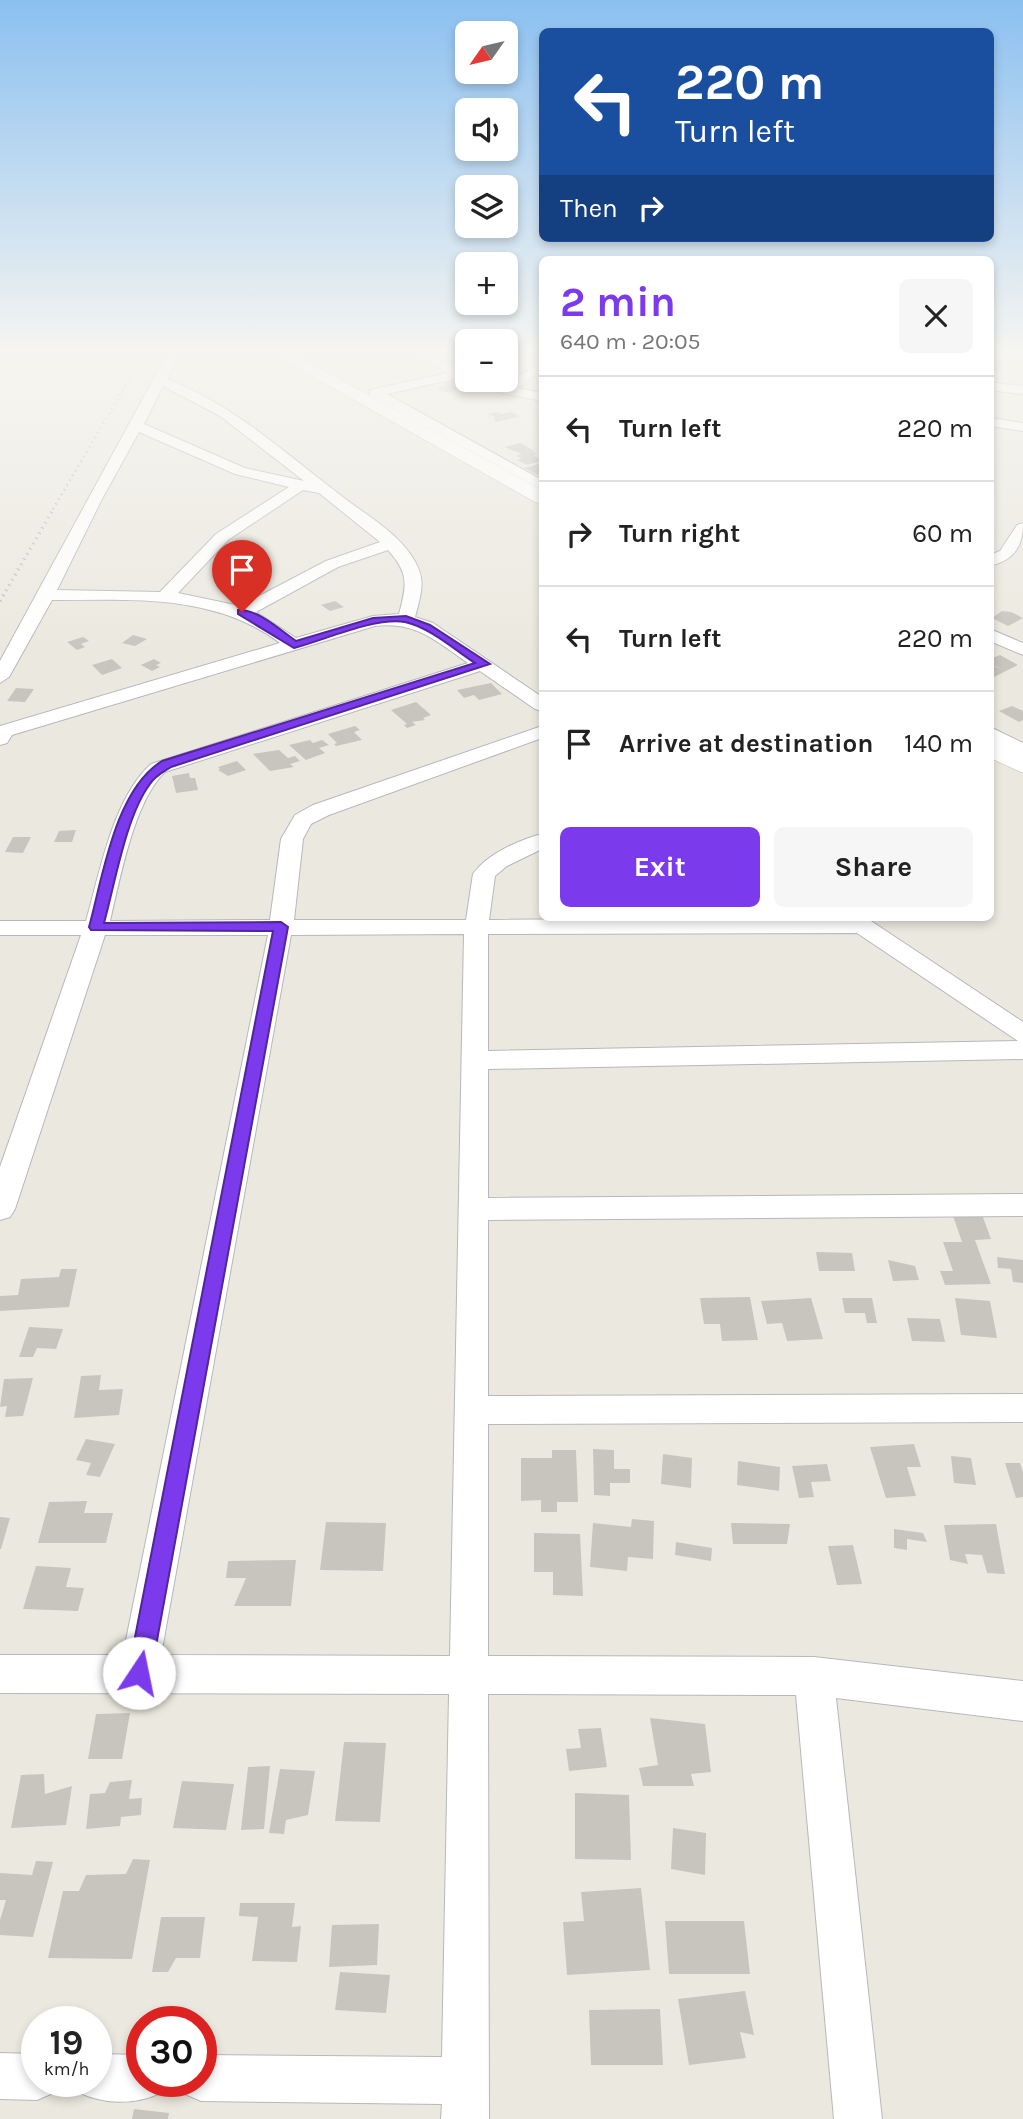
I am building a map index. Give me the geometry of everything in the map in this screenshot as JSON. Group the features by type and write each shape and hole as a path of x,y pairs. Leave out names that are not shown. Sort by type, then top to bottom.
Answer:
{"street":[{"path":"0,677 121,453"},
{"path":"198,453 240,471 323,490"},
{"path":"278,453 390,544 409,566 414,578 406,619"},
{"path":"474,453 537,487"},
{"path":"163,599 222,537 301,485"},
{"path":"994,559 1006,554 1023,528"},
{"path":"242,612 332,564 390,544"},
{"path":"46,595 163,599 209,604 242,612 294,645"},
{"path":"1,731 373,621 406,619 426,627 539,703"},
{"path":"994,637 1020,647"},
{"path":"0,1209 96,927 122,832 142,786 158,768 484,664"},
{"path":"139,1673 281,927 292,838 303,820 321,810 539,733"},
{"path":"994,735 1023,751"},
{"path":"994,748 1023,764"},
{"path":"217,2079 465,2100 476,929 484,874 499,860 539,842"},
{"path":"0,928 476,929 855,921 1023,1034"},
{"path":"474,1060 1023,1050"},
{"path":"474,1209 1023,1205"},
{"path":"472,1410 1023,1408"},
{"path":"0,1674 814,1676 1023,1701"},
{"path":"814,1676 858,2119"},
{"path":"0,2076 21,2077"}],"building":[{"path":"519,453 535,453 537,454 533,455 539,462 527,465 517,460 522,458 516,456 522,454"},
{"path":"539,464 539,475 538,475 524,468"},
{"path":"335,601 344,607 330,611 321,605"},
{"path":"1002,611 1023,618 1008,626 994,617"},
{"path":"133,635 147,639 135,646 122,643"},
{"path":"83,637 89,641 81,644 85,647 77,650 67,642"},
{"path":"1000,655 1018,665 994,677 994,666 1002,669 994,666 994,657"},
{"path":"112,659 122,668 102,675 92,665"},
{"path":"154,659 161,663 156,665 160,667 152,671 141,665"},
{"path":"491,683 502,694 479,700 474,695 464,698 457,690"},
{"path":"16,688 34,689 25,702 7,701"},
{"path":"416,702 431,715 423,718 425,720 412,722 416,725 407,728 404,725 407,724 391,710"},
{"path":"1012,706 1023,711 1023,720 1019,722 999,711"},
{"path":"355,726 360,730 354,732 362,740 336,746 334,744 337,743 328,734"},
{"path":"310,740 313,743 322,740 329,745 319,748 325,753 306,760 289,745"},
{"path":"279,750 288,758 295,756 300,761 290,764 294,767 270,771 253,754"},
{"path":"237,761 246,770 228,776 218,770 218,767"},
{"path":"189,773 190,778 195,778 198,790 176,793 172,776"},
{"path":"76,830 72,842 54,842 59,831"},
{"path":"13,837 31,837 23,853 5,852"},
{"path":"981,1212 991,1239 975,1240 991,1284 945,1285 940,1271 953,1271 943,1242 962,1242 952,1213"},
{"path":"816,1252 852,1253 855,1271 819,1271"},
{"path":"997,1257 1023,1260 1023,1283 1013,1282 1011,1269 998,1268"},
{"path":"888,1260 915,1266 919,1280 893,1281"},
{"path":"61,1269 77,1269 69,1307 0,1311 0,1296 18,1295 21,1279 59,1277"},
{"path":"750,1297 758,1340 722,1341 720,1324 704,1324 700,1298"},
{"path":"811,1298 823,1339 787,1341 782,1323 767,1324 761,1301"},
{"path":"842,1298 872,1298 877,1323 867,1323 865,1313 845,1313"},
{"path":"955,1298 990,1301 997,1338 961,1335"},
{"path":"907,1318 940,1319 945,1342 912,1341"},
{"path":"29,1327 63,1329 56,1349 37,1348 33,1357 19,1357"},
{"path":"101,1375 99,1390 123,1389 119,1415 74,1418 81,1376"},
{"path":"33,1378 23,1416 5,1417 7,1406 0,1407 4,1379"},
{"path":"86,1439 115,1444 100,1477 86,1475 91,1463 76,1460"},
{"path":"914,1444 921,1467 907,1467 916,1496 886,1498 870,1447"},
{"path":"593,1449 614,1450 614,1469 630,1469 630,1483 610,1483 610,1496 594,1495"},
{"path":"552,1450 576,1450 578,1502 557,1502 557,1512 541,1512 541,1500 521,1501 521,1458 552,1458"},
{"path":"663,1454 692,1458 691,1488 661,1484"},
{"path":"951,1456 971,1458 976,1485 954,1483"},
{"path":"738,1461 780,1467 779,1491 737,1485"},
{"path":"1005,1463 1020,1463 1023,1472 1023,1497 1016,1498"},
{"path":"827,1464 831,1481 811,1482 814,1497 799,1498 792,1466"},
{"path":"87,1501 84,1513 113,1513 106,1543 38,1543 49,1502"},
{"path":"0,1517 10,1518 1,1549 0,1549"},
{"path":"632,1519 654,1521 653,1559 628,1557 627,1571 590,1567 593,1523 631,1527"},
{"path":"326,1522 386,1523 383,1571 320,1570"},
{"path":"731,1523 790,1524 787,1544 733,1544"},
{"path":"996,1524 1005,1574 987,1573 982,1555 965,1554 968,1564 950,1560 944,1525"},
{"path":"894,1529 923,1533 927,1542 907,1539 907,1550 894,1548"},
{"path":"534,1533 580,1534 583,1596 553,1595 553,1572 534,1572"},
{"path":"676,1542 712,1548 711,1561 675,1555"},
{"path":"853,1545 862,1584 837,1585 828,1546"},
{"path":"296,1560 291,1606 234,1606 246,1578 226,1578 228,1561"},
{"path":"36,1566 71,1568 66,1587 84,1588 78,1611 23,1609"},
{"path":"130,1713 122,1759 88,1759 96,1714"},
{"path":"650,1718 705,1724 711,1772 691,1774 694,1786 643,1786 639,1768 658,1765"},
{"path":"601,1728 607,1767 569,1771 566,1749 581,1748 578,1729"},
{"path":"344,1742 386,1743 380,1822 335,1821"},
{"path":"270,1766 264,1829 241,1830 248,1767"},
{"path":"280,1769 315,1771 308,1815 286,1820 284,1834 269,1833"},
{"path":"44,1774 45,1794 72,1786 66,1825 11,1828 21,1775"},
{"path":"132,1780 129,1799 142,1798 141,1815 121,1817 120,1826 86,1829 90,1794 105,1793 110,1782"},
{"path":"182,1781 234,1784 226,1830 173,1828"},
{"path":"575,1793 629,1795 631,1860 575,1859"},
{"path":"673,1828 706,1833 705,1875 671,1869"},
{"path":"133,1859 150,1860 132,1959 48,1958 63,1891 79,1891 86,1875 126,1874"},
{"path":"36,1861 53,1862 33,1937 0,1935 0,1920 6,1900 0,1900 0,1873 32,1875"},
{"path":"641,1888 650,1970 567,1975 563,1922 584,1921 581,1892"},
{"path":"240,1903 295,1903 292,1927 301,1926 297,1962 252,1961 258,1917 239,1916"},
{"path":"161,1917 205,1917 200,1958 176,1958 168,1972 152,1972"},
{"path":"665,1921 744,1921 750,1974 669,1974"},
{"path":"379,1924 377,1965 329,1967 332,1925"},
{"path":"340,1972 390,1975 386,2013 335,2010"},
{"path":"745,1991 754,2035 740,2032 746,2058 689,2065 678,1999"},
{"path":"660,2009 663,2065 591,2065 589,2010"},
{"path":"134,2109 169,2113 168,2119 132,2119"}],"railway":[{"path":"53,509 86,453"},
{"path":"0,601 54,508"}],"route":[{"path":"139,1673 281,927 96,927 122,832 147,778 166,764 484,664 426,627 406,619 373,621 294,645 242,612"}]}
